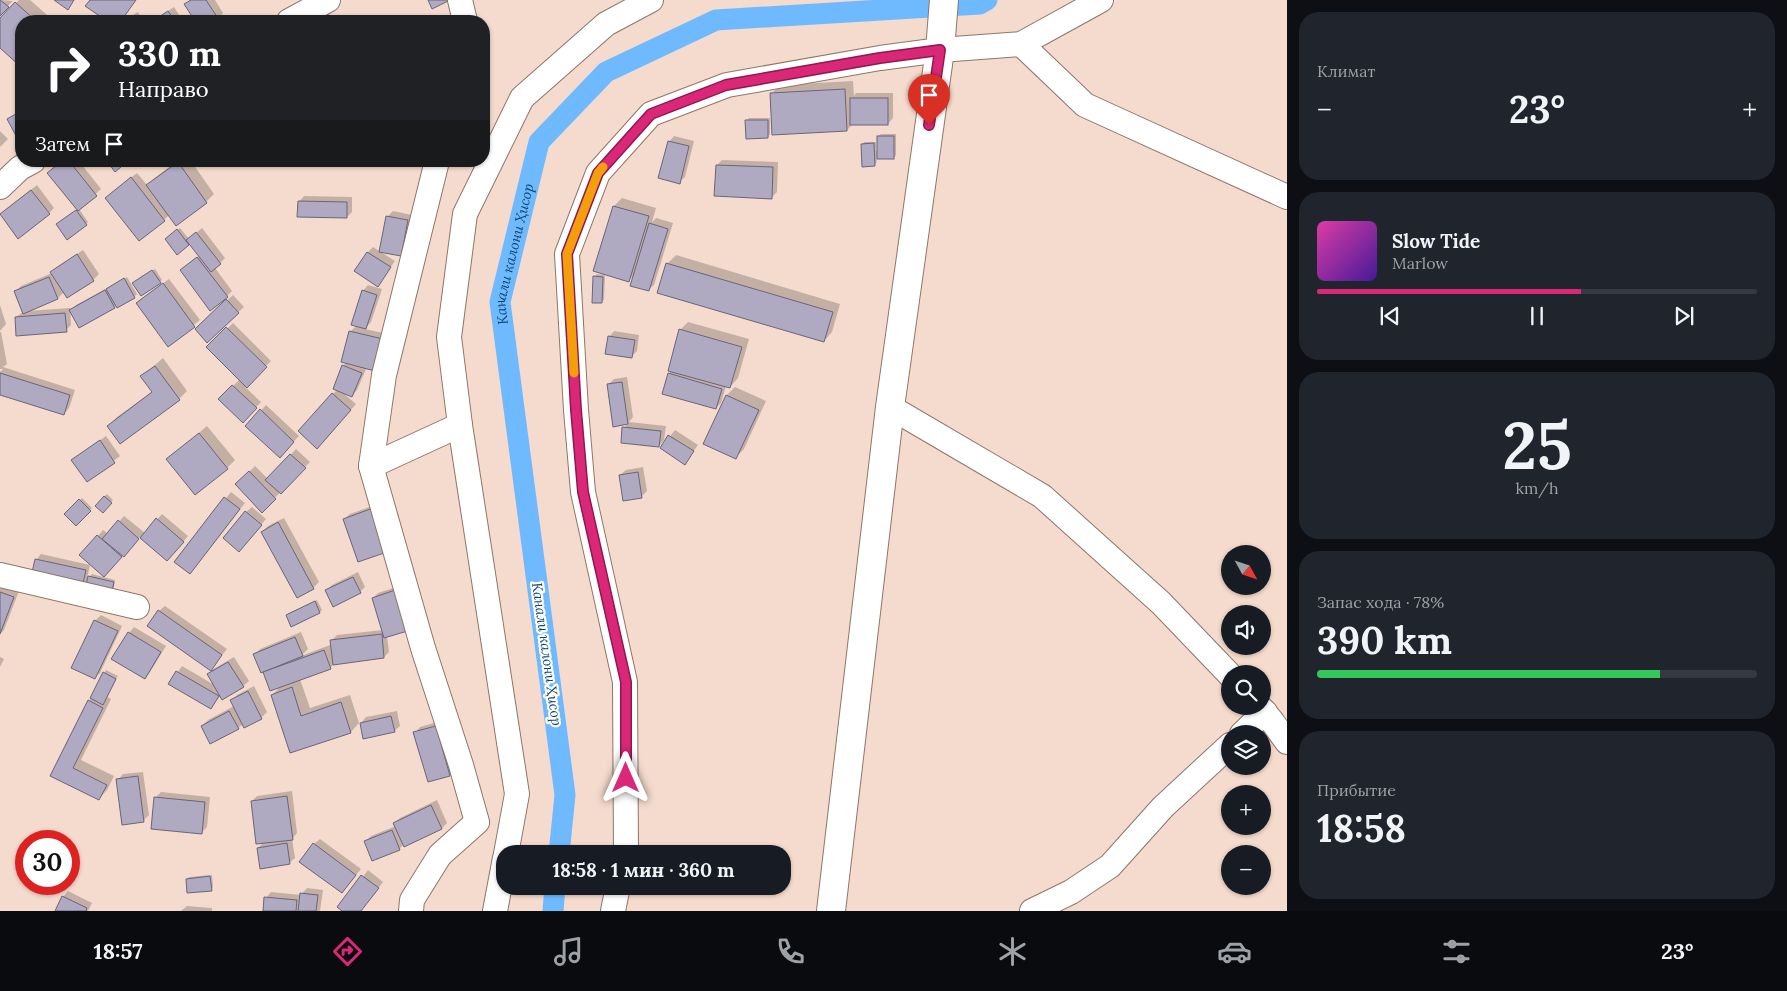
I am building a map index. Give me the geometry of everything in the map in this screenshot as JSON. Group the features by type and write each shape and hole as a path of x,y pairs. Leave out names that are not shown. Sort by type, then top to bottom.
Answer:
{"main road":[{"path":"831,911 890,407 940,50 944,0"}],"street":[{"path":"300,15 328,0"},
{"path":"460,0 464,15"},
{"path":"490,163 522,98 606,24 651,0"},
{"path":"626,845 626,682 583,492 567,254 598,173 651,114 726,85 880,58 940,50 1021,44 1101,0"},
{"path":"1021,44 1085,105 1287,197"},
{"path":"0,187 22,167"},
{"path":"411,911 412,900 440,855 477,822 462,765 423,648 371,466 384,375 436,167"},
{"path":"488,167 465,214 449,337 460,425 517,794 508,845"},
{"path":"890,407 1042,496 1161,603 1221,666"},
{"path":"371,466 460,425"},
{"path":"0,576 137,607"},
{"path":"1249,725 1257,715"},
{"path":"1267,715 1287,742"},
{"path":"1032,911 1071,892 1110,866 1163,807 1221,753"},
{"path":"495,911 498,895"},
{"path":"613,911 616,895"}],"building":[{"path":"0,0 9,7 0,16"},
{"path":"54,0 74,0 68,10"},
{"path":"90,0 136,0 125,15 98,15 85,6"},
{"path":"191,0 206,0 216,15 191,15 184,4"},
{"path":"428,0 450,0 432,9"},
{"path":"15,2 29,15 15,15 15,62 0,48 0,18"},
{"path":"168,11 171,15 162,15"},
{"path":"845,89 847,131 772,135 770,93"},
{"path":"850,98 888,98 888,125 850,125"},
{"path":"15,114 15,134 7,119"},
{"path":"745,120 768,120 768,138 746,139"},
{"path":"877,136 894,136 894,159 877,159"},
{"path":"668,141 689,146 680,184 658,178"},
{"path":"874,143 875,166 862,167 861,144"},
{"path":"716,165 773,167 772,199 714,196"},
{"path":"54,167 74,167 97,196 78,211 47,173"},
{"path":"111,167 121,167 115,172"},
{"path":"171,167 182,167 207,203 176,226 146,185"},
{"path":"131,177 165,221 139,241 105,198"},
{"path":"31,190 50,214 18,239 0,214"},
{"path":"298,201 347,202 347,218 297,217"},
{"path":"613,206 649,216 629,282 593,271"},
{"path":"76,210 87,225 67,240 56,224"},
{"path":"386,216 408,220 401,256 379,252"},
{"path":"649,223 668,229 649,291 630,286"},
{"path":"177,229 189,245 177,255 165,239"},
{"path":"196,232 221,264 211,272 186,240"},
{"path":"367,252 391,267 378,287 354,271"},
{"path":"77,254 94,281 67,298 50,272"},
{"path":"197,257 228,297 210,311 180,270"},
{"path":"666,263 833,312 824,342 657,293"},
{"path":"152,270 161,283 141,296 132,283"},
{"path":"593,276 603,277 602,303 592,303"},
{"path":"49,277 58,299 23,314 14,291"},
{"path":"124,278 135,298 117,308 106,289"},
{"path":"163,283 195,327 168,347 136,303"},
{"path":"105,290 115,308 79,328 69,310"},
{"path":"362,290 377,295 366,329 351,325"},
{"path":"226,299 239,313 207,343 195,329"},
{"path":"65,313 67,332 16,336 15,317"},
{"path":"226,327 267,367 247,388 206,347"},
{"path":"679,329 742,347 730,388 668,371"},
{"path":"349,331 383,339 375,371 341,362"},
{"path":"608,336 635,340 632,358 605,354"},
{"path":"342,365 362,373 352,397 333,389"},
{"path":"155,366 180,400 120,444 107,426 152,392 140,376"},
{"path":"0,373 70,395 64,415 0,395"},
{"path":"668,373 722,389 716,409 662,394"},
{"path":"622,382 628,424 613,427 607,384"},
{"path":"232,385 257,408 243,423 218,399"},
{"path":"332,393 351,410 317,449 298,431"},
{"path":"726,395 759,410 736,459 703,444"},
{"path":"260,409 294,442 280,458 245,426"},
{"path":"622,427 661,431 659,447 621,443"},
{"path":"199,433 228,469 195,495 166,459"},
{"path":"668,435 694,451 685,465 660,448"},
{"path":"100,440 115,463 87,482 71,460"},
{"path":"290,454 306,468 281,494 265,480"},
{"path":"249,471 276,499 262,513 235,484"},
{"path":"638,472 642,498 623,501 619,475"},
{"path":"104,496 112,503 103,513 95,506"},
{"path":"224,497 240,509 190,574 174,562"},
{"path":"79,499 91,511 76,526 64,514"},
{"path":"373,508 387,552 358,562 343,519"},
{"path":"245,511 262,525 239,552 223,538"},
{"path":"156,518 184,542 167,561 140,538"},
{"path":"118,520 139,539 124,557 102,539"},
{"path":"278,522 314,589 297,598 261,532"},
{"path":"97,535 122,557 104,577 79,555"},
{"path":"35,559 86,570 82,588 31,577"},
{"path":"88,576 114,582 112,591 86,585"},
{"path":"353,577 361,593 333,607 325,590"},
{"path":"398,589 411,630 384,638 372,598"},
{"path":"0,592 14,597 0,634"},
{"path":"315,601 320,613 291,627 286,615"},
{"path":"158,610 222,655 211,671 147,626"},
{"path":"94,620 118,631 95,679 71,668"},
{"path":"128,632 161,652 145,679 111,659"},
{"path":"382,634 384,658 333,665 330,640"},
{"path":"295,637 303,656 261,673 253,654"},
{"path":"324,650 331,669 270,691 263,672"},
{"path":"228,662 244,687 222,700 207,674"},
{"path":"176,671 219,696 211,709 168,684"},
{"path":"103,672 116,679 103,705 90,698"},
{"path":"292,687 301,716 341,702 351,733 290,753 271,695"},
{"path":"248,691 262,719 244,728 230,700"},
{"path":"88,700 103,708 73,768 107,785 99,800 50,776"},
{"path":"229,711 239,729 210,744 201,726"},
{"path":"391,716 395,732 363,739 360,723"},
{"path":"436,726 450,776 428,782 413,732"},
{"path":"138,776 144,822 122,825 116,779"},
{"path":"287,796 293,840 256,844 251,801"},
{"path":"154,797 205,802 202,834 151,829"},
{"path":"431,805 442,829 404,847 393,823"},
{"path":"392,830 400,850 372,861 364,841"},
{"path":"287,843 290,864 260,869 257,848"},
{"path":"313,843 356,875 342,893 299,862"},
{"path":"361,875 379,888 361,911 342,911 337,907"},
{"path":"210,876 212,891 187,893 186,879"},
{"path":"300,893 318,895 316,911 298,911"},
{"path":"62,896 87,908 86,911 55,911"},
{"path":"264,897 297,900 296,911 263,911"}],"waterway":[{"name":"Канали калони Ҳисор","path":"560,845 565,795 500,302 539,142 606,72 716,20 980,4 987,0"},
{"name":"Канали калони Ҳисор","path":"553,911 554,895"}],"slow traffic":[{"path":"574,373 567,254 598,173 603,167"}],"route":[{"path":"626,778 626,682 583,492 567,254 598,173 651,114 726,85 880,58 940,50 929,125"}]}
